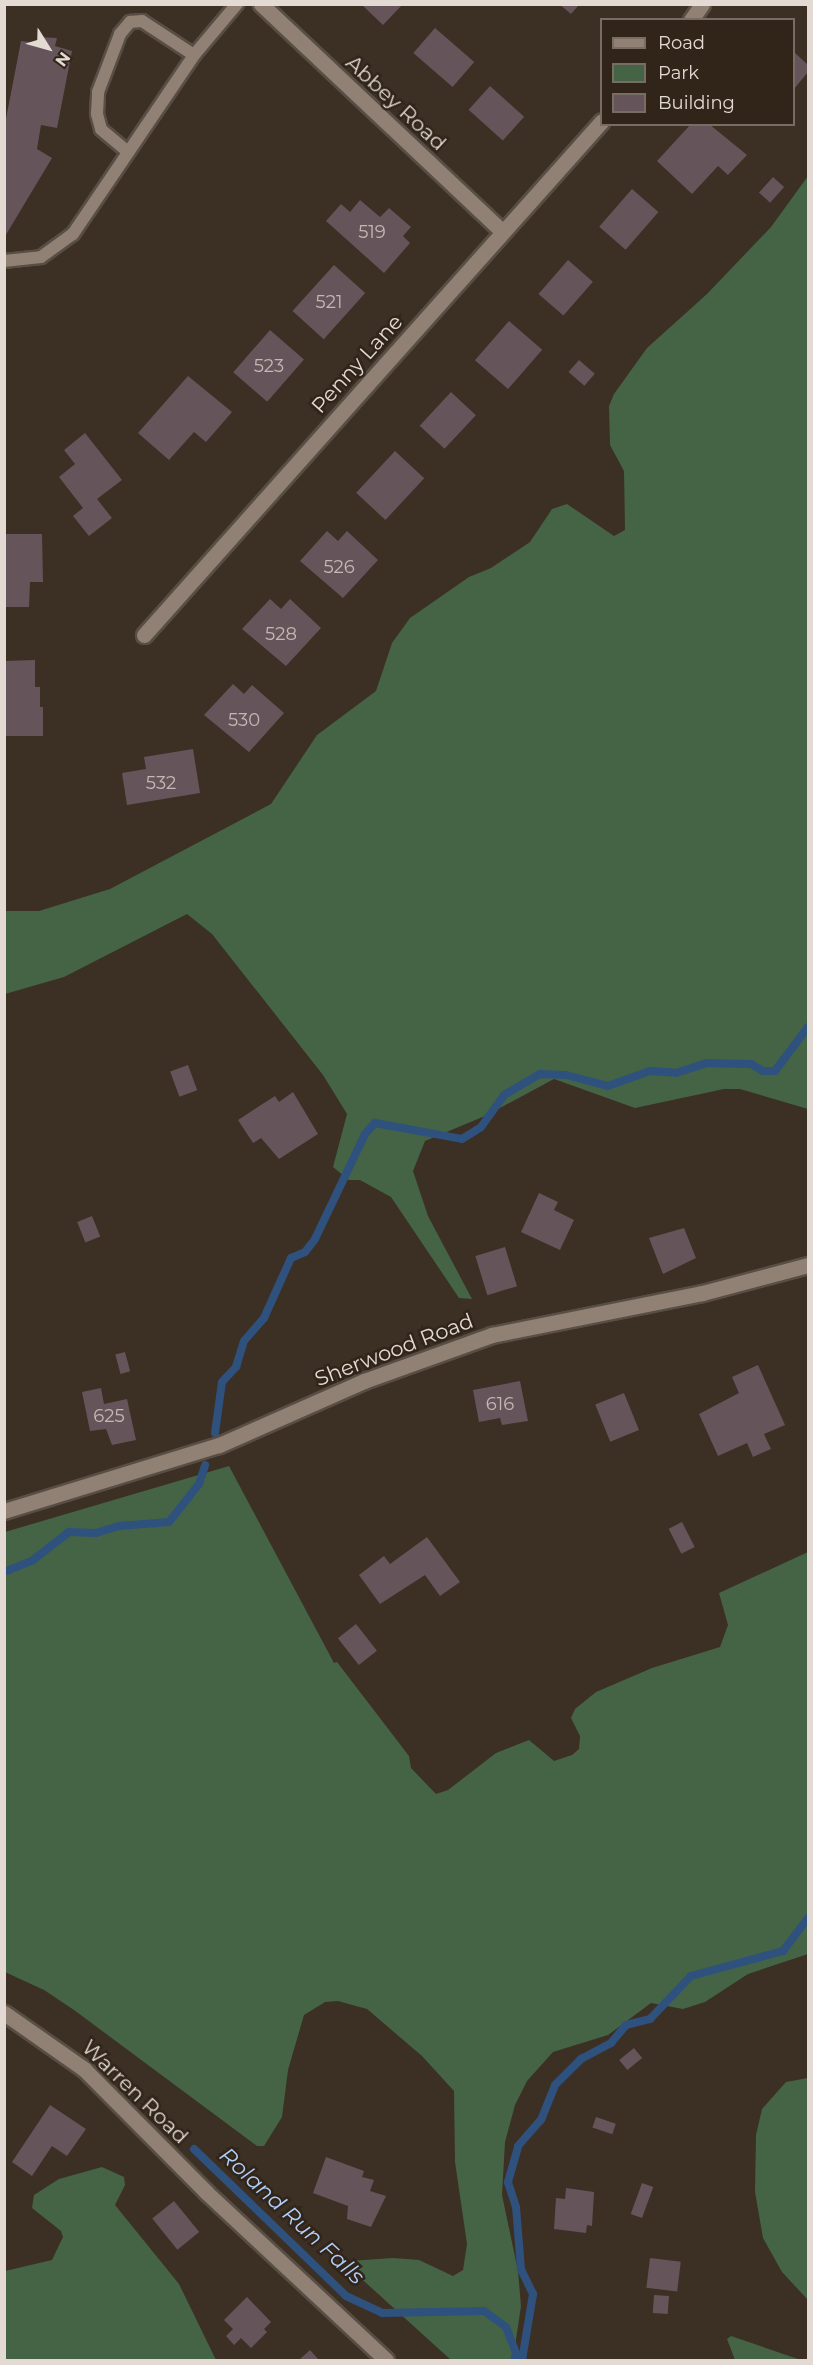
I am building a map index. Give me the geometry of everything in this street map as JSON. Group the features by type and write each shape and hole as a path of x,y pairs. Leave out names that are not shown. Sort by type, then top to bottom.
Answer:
{"street":[{"name":"Abbey Road","path":"261,4 503,232"},
{"path":"692,18 702,4"},
{"name":"Penny Lane","path":"144,635 600,123"},
{"name":"Sherwood Road","path":"4,1511 219,1445 364,1381 492,1335 712,1291 808,1265"},
{"name":"Warren Road","path":"4,2013 84,2069 206,2192 386,2361"}],"lane":[{"path":"4,261 41,257 73,234 194,55 237,4"},
{"path":"128,152 101,129 97,114 98,92 120,34 130,22 142,21 194,55"}],"green space":[{"path":"808,176 808,1109 740,1089 724,1089 635,1108 554,1079 485,1116 425,1141 413,1171 428,1216 472,1299 459,1298 391,1197 360,1180 349,1180 333,1167 347,1114 323,1075 212,934 187,914 64,977 5,994 5,911 39,911 110,889 271,804 317,735 376,691 392,643 410,618 469,577 491,568 530,542 552,509 567,504 614,536 625,530 624,471 610,445 609,406 614,394 647,348 707,294 771,227"},
{"path":"229,1466 334,1663 337,1662 409,1756 411,1768 436,1794 448,1790 496,1753 529,1740 554,1761 572,1755 579,1749 580,1736 571,1718 575,1709 596,1692 652,1668 720,1647 728,1625 719,1593 808,1552 808,1954 748,1974 705,2002 683,2009 651,2003 608,2035 553,2052 527,2081 515,2105 505,2142 502,2195 518,2271 521,2306 513,2360 451,2360 354,2272 350,2261 393,2258 419,2260 453,2276 463,2270 467,2244 455,2162 454,2091 422,2056 367,2009 338,2001 325,2002 304,2015 288,2070 282,2117 264,2146 257,2146 74,2010 44,1990 5,1972 5,1532"},
{"path":"808,2078 808,2300 782,2272 763,2238 755,2192 756,2135 762,2109 786,2082"},
{"path":"102,2167 124,2177 125,2185 115,2205 179,2284 216,2360 5,2360 5,2271 52,2260 63,2237 61,2231 32,2208 34,2195 59,2179"},
{"path":"731,2336 801,2360 735,2360 727,2339"}],"building":[{"path":"361,4 403,4 383,25"},
{"path":"559,4 577,4 578,6 571,14"},
{"path":"435,28 474,62 453,87 413,53"},
{"path":"38,37 57,38 55,46 72,51 57,128 41,125 37,149 52,158 4,238 4,129 21,41 38,43"},
{"path":"795,53 808,65 808,72 795,88"},
{"path":"490,86 524,117 503,141 469,110"},
{"path":"689,126 711,126 747,155 728,175 718,166 692,194 657,161"},
{"path":"773,177 784,187 770,203 759,193"},
{"path":"632,189 658,212 626,250 599,227"},
{"path":"360,200 380,217 389,208 411,227 403,236 410,243 384,273 326,221 341,204 350,212"},
{"path":"568,260 593,282 563,316 538,294"},
{"path":"334,265 365,293 324,339 293,311"},
{"path":"509,321 542,350 508,389 475,360"},
{"path":"270,330 304,360 267,402 233,372"},
{"path":"579,360 595,374 584,386 569,372"},
{"path":"188,376 232,412 206,442 194,432 169,460 138,433"},
{"path":"451,392 476,415 444,449 420,426"},
{"path":"85,433 122,480 97,499 112,518 89,536 73,516 83,508 59,477 75,464 64,450"},
{"path":"395,451 424,478 385,520 356,493"},
{"path":"327,531 338,541 347,531 378,560 343,598 300,561"},
{"path":"4,534 42,534 43,582 30,582 29,607 4,607"},
{"path":"270,599 281,609 290,599 321,628 286,666 242,629"},
{"path":"35,660 35,687 40,687 40,707 43,707 43,736 4,736 4,661"},
{"path":"233,684 244,694 252,685 284,713 249,752 204,715"},
{"path":"193,749 200,793 127,805 122,773 146,769 144,757"},
{"path":"188,1065 197,1090 179,1097 170,1071"},
{"path":"293,1092 318,1134 279,1159 261,1138 253,1143 238,1120 275,1096 279,1102"},
{"path":"539,1193 558,1202 554,1210 574,1220 560,1250 521,1232"},
{"path":"92,1216 100,1236 85,1242 77,1222"},
{"path":"684,1228 696,1258 663,1274 649,1238"},
{"path":"505,1247 517,1286 487,1295 475,1256"},
{"path":"125,1352 130,1371 121,1374 115,1355"},
{"path":"758,1365 785,1425 764,1434 771,1449 753,1457 747,1443 718,1456 699,1414 739,1393 732,1377"},
{"path":"520,1381 528,1421 502,1425 500,1418 479,1422 473,1390"},
{"path":"101,1388 104,1404 127,1399 136,1440 112,1445 106,1429 90,1431 82,1392"},
{"path":"624,1393 639,1430 610,1442 595,1405"},
{"path":"682,1522 695,1547 681,1554 669,1529"},
{"path":"427,1537 460,1582 440,1596 425,1575 380,1604 359,1575 384,1556 390,1564"},
{"path":"356,1624 377,1651 359,1665 338,1638"},
{"path":"634,2048 642,2058 627,2070 619,2060"},
{"path":"50,2105 86,2129 67,2156 52,2146 32,2176 12,2162"},
{"path":"596,2117 616,2124 612,2134 592,2127"},
{"path":"326,2157 364,2171 362,2177 374,2180 370,2191 386,2196 371,2227 347,2219 348,2206 313,2193"},
{"path":"642,2183 653,2187 642,2218 631,2214"},
{"path":"566,2188 594,2192 592,2226 587,2225 586,2233 554,2229 556,2198 565,2199"},
{"path":"174,2201 199,2232 177,2250 152,2219"},
{"path":"650,2258 681,2262 677,2292 646,2288"},
{"path":"654,2295 669,2296 668,2314 653,2313"},
{"path":"247,2297 271,2322 264,2329 267,2332 251,2348 241,2338 234,2345 226,2336 233,2329 224,2320"},
{"path":"310,2350 319,2360 299,2360"}],"waterway":[{"path":"215,1433 222,1382 236,1367 244,1341 264,1318 291,1258 305,1252 315,1239 365,1134 375,1123 462,1139 481,1127 504,1095 540,1074 566,1075 608,1086 650,1071 676,1073 706,1063 751,1064 763,1071 775,1071 808,1027"},
{"path":"4,1572 33,1560 69,1532 96,1533 119,1526 169,1522 199,1484 205,1465"},
{"path":"522,2360 533,2294 521,2269 516,2207 508,2182 518,2146 541,2120 555,2085 581,2059 611,2043 626,2025 650,2019 691,1976 783,1951 808,1918"},
{"name":"Roland Run Falls","path":"194,2149 346,2296 382,2313 484,2311 506,2327 516,2353 514,2360"}]}
